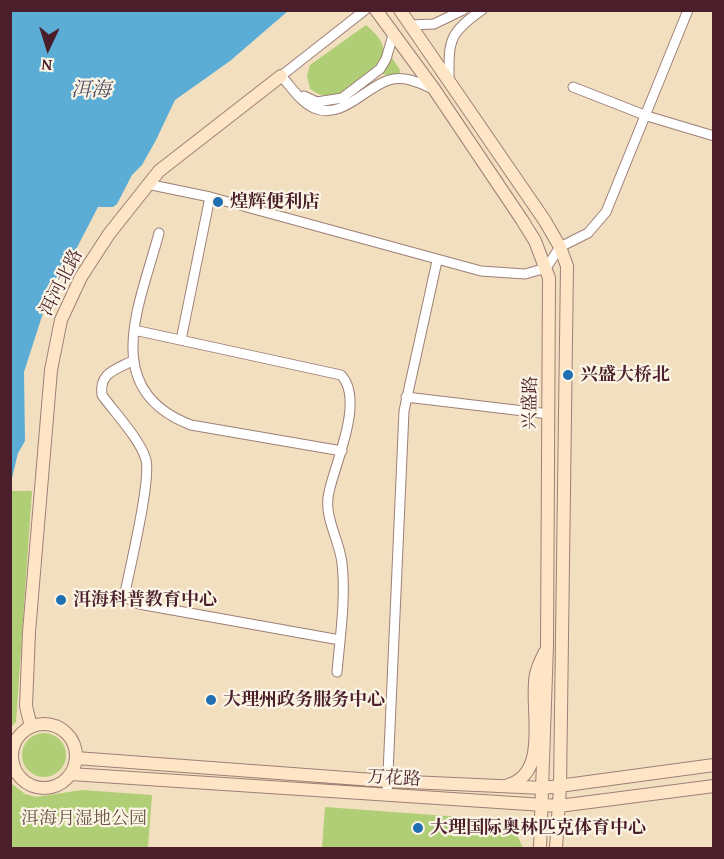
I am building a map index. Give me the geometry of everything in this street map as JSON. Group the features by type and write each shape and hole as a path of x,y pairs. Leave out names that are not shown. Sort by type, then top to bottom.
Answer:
{"street":[{"name":"洱河北路","path":"31,727 26,706 29,632 54,344 61,320 81,276 147,184 181,151 364,10"},
{"name":"兴盛路","path":"376,10 434,89 522,220 546,268 550,286 547,645 544,788 540,849"},
{"name":"兴盛路","path":"400,10 560,247 568,280 560,787 556,849"},
{"path":"410,25 434,24 450,19 463,10"},
{"path":"449,81 449,55 454,33 482,10"},
{"path":"147,184 210,197 438,261 501,273 525,274 546,268 560,247 588,233 606,212 647,116 688,10"},
{"path":"296,93 317,102 342,98 380,69 386,59 393,34"},
{"path":"281,76 311,107 326,112 344,106 389,80 414,81 434,89"},
{"path":"573,87 647,116 714,136"},
{"path":"181,340 210,197"},
{"path":"159,233 134,330 132,361 142,390 153,403 173,418 211,429 342,451"},
{"path":"387,796 406,397 438,261"},
{"path":"134,330 341,375 348,383 350,397 342,451 329,492 327,511 342,563 337,672"},
{"path":"132,361 105,375 100,384 102,395 141,447 147,461 146,481 125,593 129,599 139,604 340,640"},
{"path":"406,397 549,414"},
{"path":"504,787 521,780 533,759 535,682 547,645"},
{"path":"52,725 62,730 75,747 76,758 70,774 57,785 49,788 35,786 20,777 12,762 14,745 23,731 31,727 52,725"},
{"name":"万花路","path":"76,758 387,780 544,788 714,765"},
{"name":"万花路","path":"70,774 543,806 559,806 714,786"}],"green space":[{"path":"366,25 381,42 383,49 379,62 335,95 323,96 310,89 307,76 310,65"},
{"path":"392,58 400,70 399,76 381,74"},
{"path":"11,491 32,491 16,722 11,727"},
{"path":"44,733 53,734 60,739 65,746 65,764 60,771 53,776 44,777 35,776 28,771 23,764 22,755 23,746 28,739 35,734"},
{"name":"洱海月湿地公园","path":"11,783 25,794 36,797 82,790 152,795 148,848 11,848"},
{"name":"大理国际奥林匹克体育中心","path":"325,807 501,820 515,830 523,848 322,848"}],"water":[{"name":"洱海","path":"11,10 288,11 230,61 175,100 156,140 142,165 132,175 117,204 113,207 98,207 43,313 24,372 25,441 18,453 11,482"}],"place":[{"name":"煌辉便利店","path":"218,202"},
{"name":"兴盛大桥北","path":"568,375"},
{"name":"洱海科普教育中心","path":"61,600"},
{"name":"大理州政务服务中心","path":"211,700"},
{"name":"大理国际奥林匹克体育中心","path":"418,828"}]}
